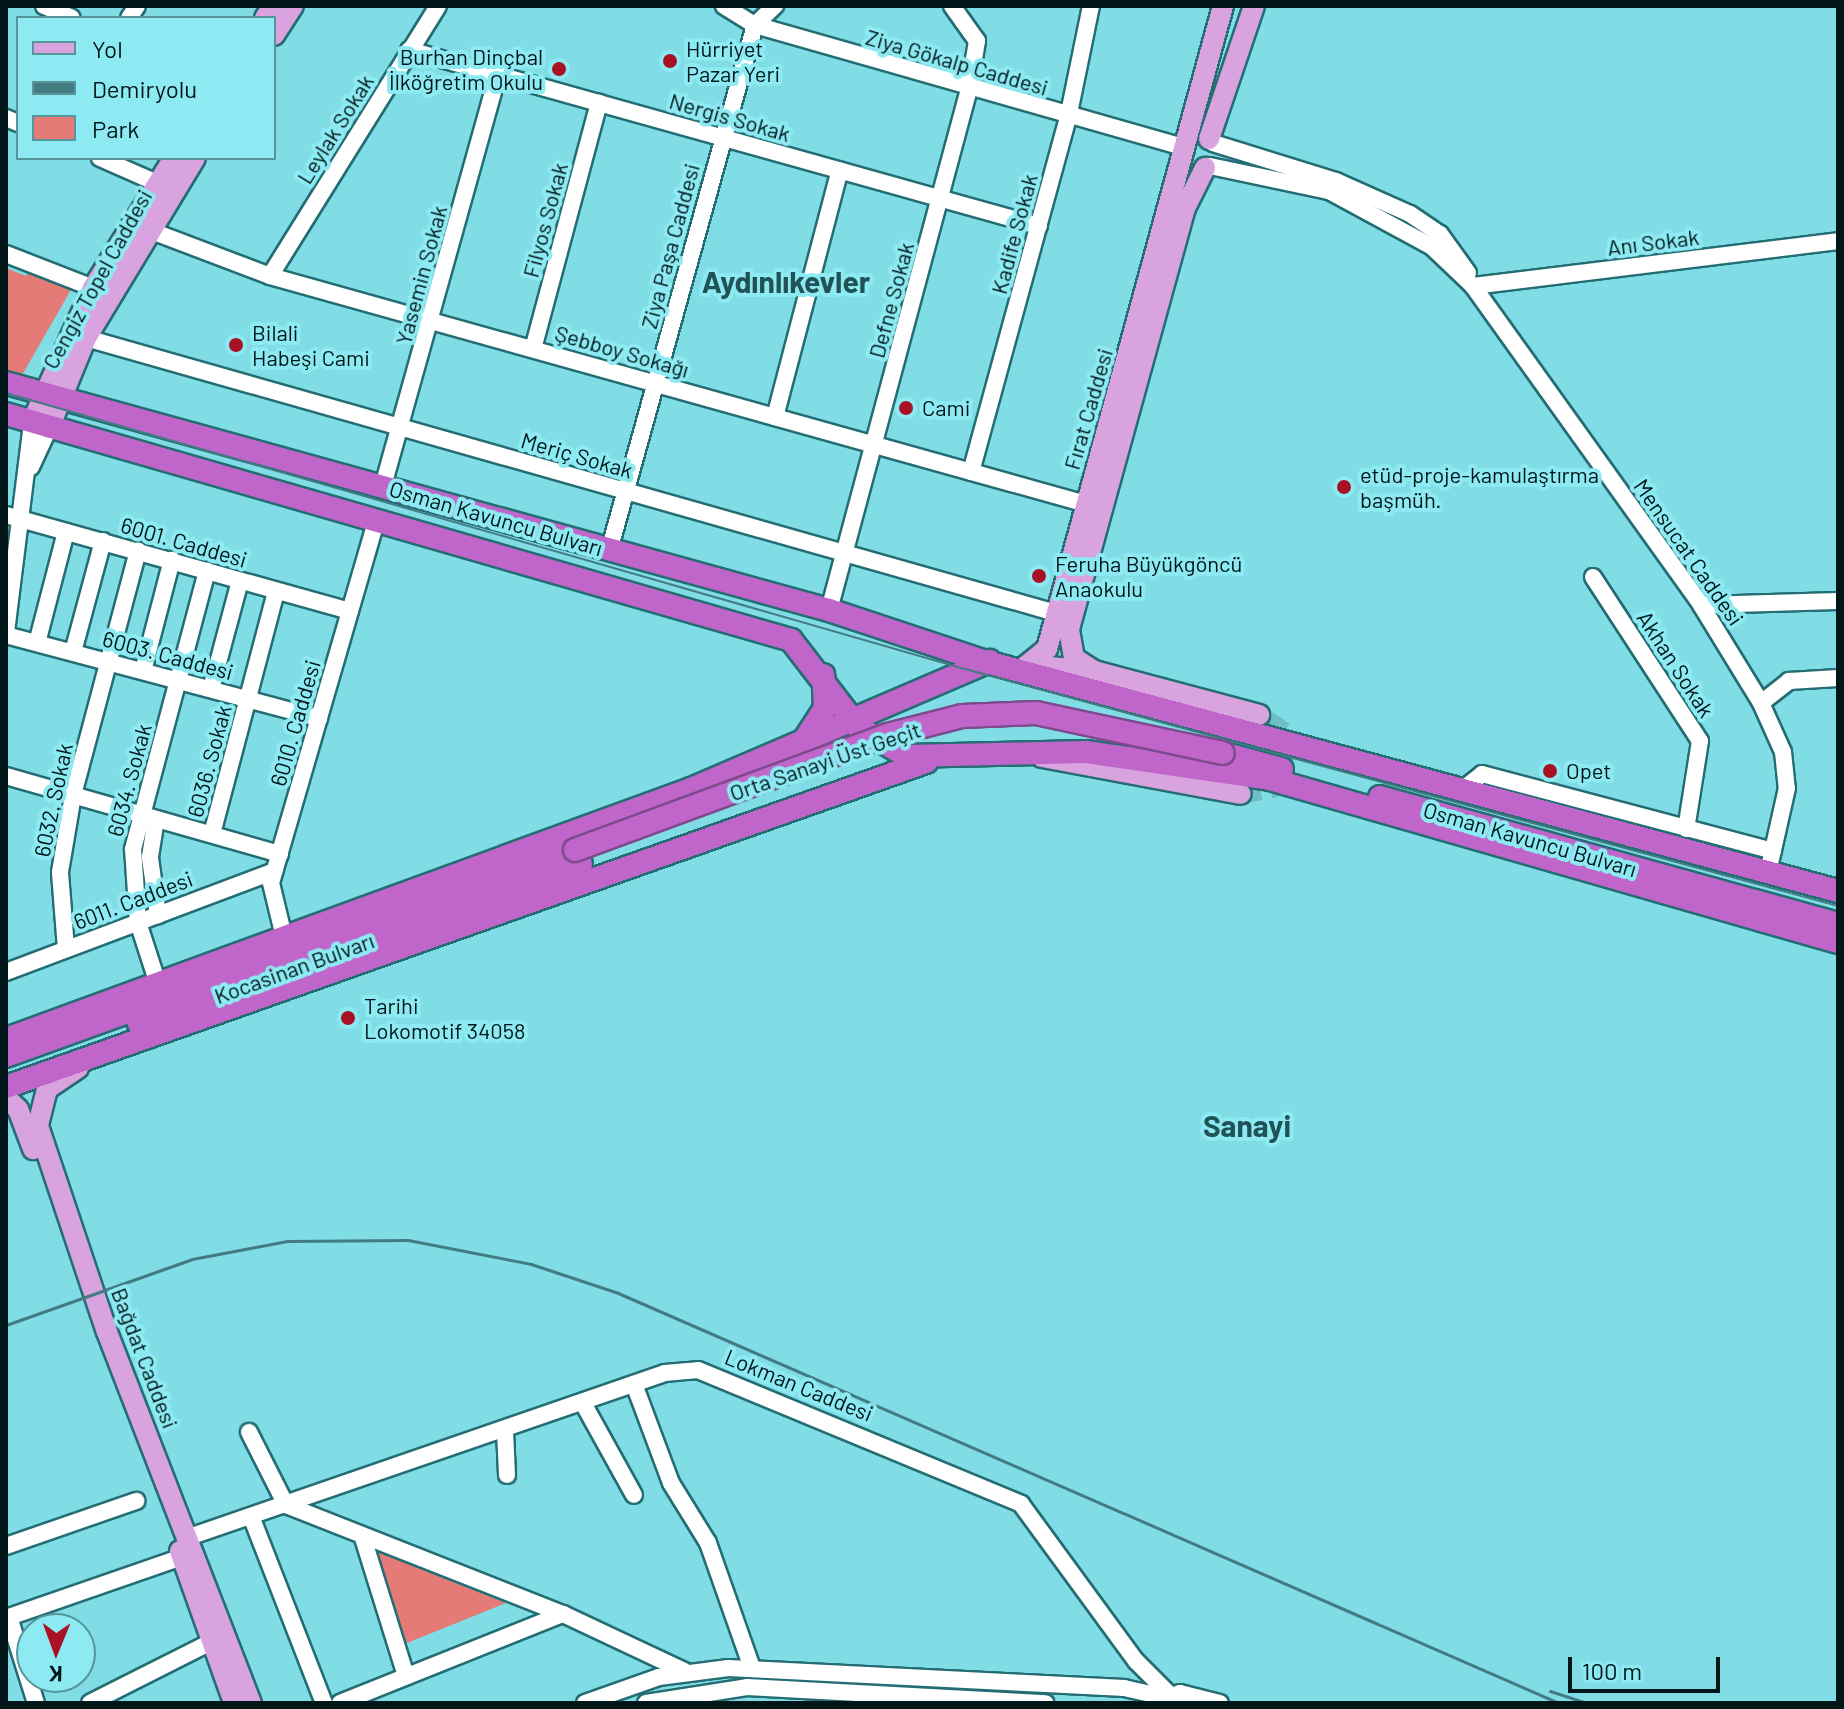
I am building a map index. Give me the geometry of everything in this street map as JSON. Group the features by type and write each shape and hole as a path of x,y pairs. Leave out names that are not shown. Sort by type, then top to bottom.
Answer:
{"highway":[{"name":"Osman Kavuncu Bulvarı","path":"6,383 829,610 983,661"},
{"name":"Osman Kavuncu Bulvarı","path":"6,414 791,640 823,674"},
{"path":"6,1039 800,745 983,661 1027,665"},
{"path":"983,661 1463,789 1770,861 1838,891"},
{"path":"823,674 852,721 895,752 939,759"},
{"path":"800,745 822,716 823,674"},
{"path":"895,752 884,726 903,697"},
{"name":"Orta Sanayi Üst Geçit","path":"578,857 888,735 962,716 1036,713 1221,759"},
{"path":"825,733 851,734 865,753 846,787"},
{"path":"6,1087 434,937 846,787 939,759 1011,750 1086,752 1270,779"},
{"name":"Osman Kavuncu Bulvarı","path":"1221,759 1838,924"},
{"path":"1221,759 1270,779"},
{"name":"Osman Kavuncu Bulvarı","path":"1270,779 1838,942"},
{"name":"Kocasinan Bulvarı","path":"6,1056 578,857"},
{"path":"387,898 483,891"},
{"path":"434,937 483,891"},
{"name":"Kocasinan Bulvarı","path":"6,1072 483,891"}],"main road":[{"path":"276,32 293,6"},
{"name":"Fırat Caddesi","path":"1196,145 1223,6"},
{"name":"Fırat Caddesi","path":"1027,665 1047,649 1086,504 1196,145 1254,6"},
{"path":"1196,145 1207,167"},
{"name":"Cengiz Topel Caddesi","path":"40,425 93,288 173,160"},
{"name":"Cengiz Topel Caddesi","path":"49,397 194,160"},
{"name":"Fırat Caddesi","path":"1094,671 1071,653 1069,629 1185,208 1207,167"},
{"path":"1027,665 1094,671 1259,715"},
{"path":"1011,750 1241,794"},
{"name":"Bağdat Caddesi","path":"102,1053 51,1084 38,1126 107,1332 186,1547 234,1703"},
{"name":"Bağdat Caddesi","path":"6,1098 18,1109 186,1547 251,1703"}],"street":[{"path":"44,6 67,16"},
{"name":"Leylak Sokak","path":"270,276 438,6"},
{"name":"Ziya Gökalp Caddesi","path":"724,6 755,25 969,89 1068,118 1196,145"},
{"path":"755,25 775,6"},
{"name":"Defne Sokak","path":"829,610 942,199 969,89 977,41 952,6"},
{"name":"Kadife Sokak","path":"971,472 1068,118 1091,6"},
{"name":"Ziya Paşa Caddesi","path":"609,551 755,25"},
{"name":"Nergis Sokak","path":"409,50 1039,226"},
{"name":"Yasemin Sokak","path":"383,486 432,321 498,75"},
{"name":"Filyos Sokak","path":"533,349 599,103"},
{"name":"Mensucat Caddesi","path":"1196,145 1336,181 1410,214 1440,234 1473,286 1701,605 1761,703 1783,752 1787,788 1770,861"},
{"path":"105,160 157,183"},
{"name":"Mensucat Caddesi","path":"1207,167 1329,191 1432,247 1473,286"},
{"path":"775,417 840,170"},
{"name":"Şebboy Sokağı","path":"149,230 270,276 1086,504"},
{"name":"Anı Sokak","path":"1473,286 1838,241"},
{"path":"6,254 93,288"},
{"name":"Meriç Sokak","path":"86,338 1056,613"},
{"path":"6,633 11,516 40,425"},
{"name":"6001. Caddesi","path":"11,516 350,611"},
{"name":"6010. Caddesi","path":"284,937 275,871 376,521"},
{"path":"37,643 66,532"},
{"path":"73,652 103,541"},
{"name":"6032. Sokak","path":"66,949 60,872 73,795 138,551"},
{"path":"143,671 172,560"},
{"name":"6034. Sokak","path":"158,984 138,922 131,861 149,817 178,680 207,571"},
{"name":"Akhan Sokak","path":"1593,577 1700,741 1686,829"},
{"path":"211,689 240,581"},
{"name":"6036. Sokak","path":"212,834 276,591"},
{"path":"1701,605 1838,601"},
{"name":"6003. Caddesi","path":"6,633 319,718"},
{"path":"1761,703 1789,681 1838,678"},
{"path":"1463,789 1482,774 1686,829 1770,861"},
{"path":"6,776 280,854"},
{"path":"149,817 150,858 158,915"},
{"name":"6011. Caddesi","path":"6,972 275,871"},
{"name":"Lokman Caddesi","path":"7,1618 186,1547 251,1516 674,1371 705,1372 1021,1504 1164,1698"},
{"path":"634,1384 668,1475 708,1543 752,1668"},
{"path":"583,1403 634,1495"},
{"path":"505,1431 507,1475"},
{"path":"249,1432 286,1505 363,1538 563,1614 684,1671"},
{"path":"6,1546 136,1501"},
{"path":"251,1516 324,1703"},
{"path":"363,1538 406,1676"},
{"path":"340,1703 563,1614"},
{"path":"7,1618 36,1703"},
{"path":"90,1703 213,1641"},
{"path":"585,1703 684,1671 752,1668 1124,1688 1164,1698 1220,1703"},
{"path":"646,1703 699,1690 1045,1703"}],"green space":[{"path":"6,268 26,276 31,268 72,288 21,377 6,372"},
{"path":"366,1547 506,1603 402,1645"}],"tunnel":[{"path":"1241,794 1276,787 1291,761 1284,732 1259,715"}],"tram line":[{"path":"6,393 965,669 1838,906"}],"railway":[{"path":"6,1325 192,1259 287,1241 408,1240 531,1264 618,1293 1559,1703"},
{"path":"1550,1691 1588,1703"}],"place":[{"name":"Hürriyet Pazar Yeri","path":"670,61"},
{"name":"Burhan Dinçbal İlköğretim Okulu","path":"559,69"},
{"name":"Bilali Habeşi Cami","path":"236,345"},
{"name":"Cami","path":"906,408"},
{"name":"etüd-proje-kamulaştırma başmüh.","path":"1344,487"},
{"name":"Feruha Büyükgöncü Anaokulu","path":"1039,576"},
{"name":"Opet","path":"1550,771"},
{"name":"Tarihi Lokomotif 34058","path":"348,1018"}],"district":[{"name":"Aydınlıkevler","path":"786,281"},
{"name":"Sanayi","path":"1247,1125"}]}
